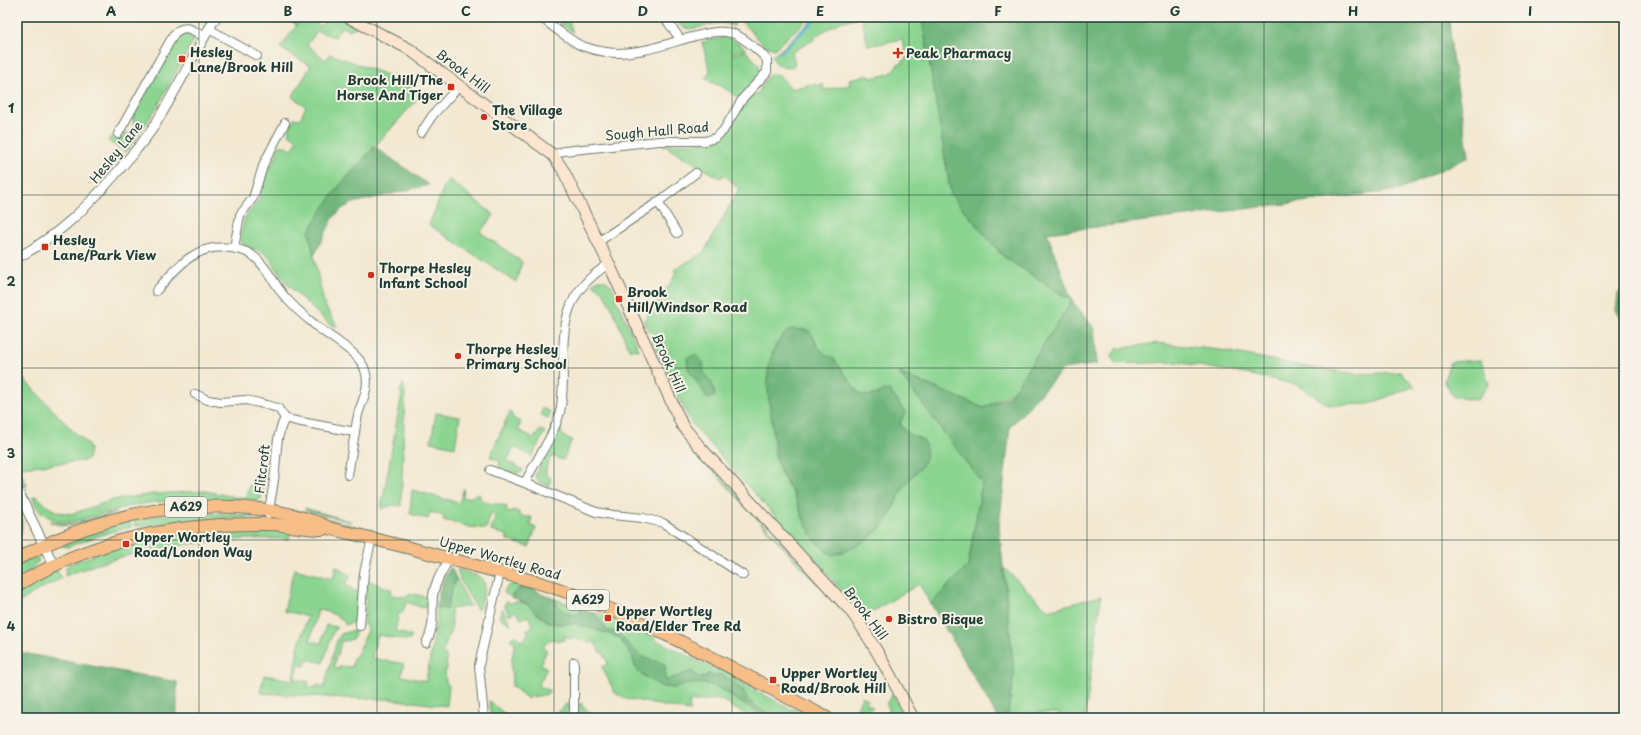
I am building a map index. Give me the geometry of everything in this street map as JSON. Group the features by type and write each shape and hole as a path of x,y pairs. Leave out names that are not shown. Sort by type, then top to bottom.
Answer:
{"main road":[{"name":"Brook Hill","path":"348,17 409,49 553,155 564,170 609,264 682,425 699,446 850,610 865,631 885,665 913,718"},
{"name":"Upper Wortley Road","path":"17,559 44,544 100,523 122,517 168,509 229,507 268,510 314,521 330,529"},
{"name":"Upper Wortley Road","path":"17,585 53,564 105,544 147,534 223,524 266,524 314,529 330,529 372,538 449,558 568,592 659,632 827,718"}],"street":[{"name":"Hesley Lane","path":"17,258 35,248 60,230 90,203 140,145 155,124 216,17"},
{"path":"540,17 582,46 607,52 634,52 681,40 664,17"},
{"name":"Hesley Lane","path":"118,134 174,34 182,28 188,27 207,33"},
{"name":"Sough Hall Road","path":"553,155 564,151 659,141 705,141 716,138 723,132 743,98 767,72 767,60 763,54 739,36 732,33 715,32 700,34 681,40"},
{"path":"207,33 257,56"},
{"path":"421,133 432,116 459,86"},
{"path":"234,248 240,215 254,198 264,163 285,123"},
{"path":"598,242 658,202 696,173"},
{"path":"658,202 678,234"},
{"path":"156,291 171,274 197,252 211,247 234,248 254,256 262,264 285,297 326,335 354,354 366,371 367,388 359,413 348,475"},
{"path":"525,484 552,432 560,411 563,391 563,342 565,323 571,304 580,288 590,277 609,264"},
{"path":"195,394 208,400 221,402 246,400 259,403 278,408 285,418 355,432"},
{"name":"Flitcroft","path":"266,524 276,468 276,452 279,434 285,418"},
{"path":"490,470 596,512 643,518 663,523 743,575"},
{"path":"17,489 53,564"},
{"path":"360,626 364,573 372,538"},
{"path":"426,643 433,624 433,595 438,579 449,558"},
{"path":"484,718 479,665 500,572"},
{"path":"574,662 574,718"}],"green space":[{"path":"291,17 309,17 320,26 327,17 338,17 357,27 348,30 341,27 335,37 317,31 307,45 326,60 330,54 400,80 422,94 339,186 309,232 324,304 337,326 330,325 289,286 267,255 261,251 244,246 240,238 245,217 259,200 267,167 271,166 277,155 277,148 279,146 286,146 293,149 297,140 289,134 289,129 294,118 300,119 306,106 292,97 311,66 280,48 297,25 289,21"},
{"path":"551,17 567,17 573,32"},
{"path":"674,17 730,17 735,23 734,26 727,24 713,24 690,29 682,26"},
{"path":"737,17 810,17 774,49 764,45"},
{"path":"815,17 861,17 840,22 815,36 815,39 792,52 795,64 792,68 782,67 774,61 773,54 778,52"},
{"path":"861,17 922,17 951,195 1003,256 1072,301 1013,392 983,408 900,373 982,483 968,566 931,604 919,584 865,616 692,424 651,338 654,336 651,331 649,332 644,320 671,283 676,273 674,270 704,252 739,189 725,175 720,178 663,145 716,141 724,136 748,98 759,93 769,75 776,74 792,89 815,83 817,86 823,84 824,90 850,85 849,79 869,75 871,78 890,74 898,64 903,63 903,60 907,59 902,39 868,46","holes":["813,336 817,346 825,354 834,359 859,394 866,396 878,394 884,390 902,418 900,424 907,433 917,437 927,455 920,467 905,485 889,516 881,527 862,543 832,555 806,526 794,495 781,474 776,458 768,388 771,359"]},
{"path":"922,17 1449,17 1452,56 1469,156 1400,190 1047,233 1072,301 1003,256 951,195"},
{"path":"190,34 193,37 193,41 156,109 126,152 108,141 111,136 118,141 125,134 131,132 134,134 138,129 133,121 135,112 174,44 181,35"},
{"path":"726,37 740,44 746,49 733,53 734,55 746,51 759,65 760,75 738,98 726,89 705,79 710,71 702,42"},
{"path":"375,147 429,185 353,203 343,208 333,218 314,256 309,232 339,186"},
{"path":"450,180 494,215 480,232 522,262 516,282 429,225 445,184"},
{"path":"598,280 605,280 611,285 617,297 615,298 617,303 639,350 629,349 610,304 603,292 593,284"},
{"path":"1624,289 1624,320 1616,311 1618,293"},
{"path":"1072,301 1094,328 1097,364 1063,369 1010,427 999,527 1014,674 1007,718 998,718 931,604 968,566 982,483 899,373 984,408 1010,396"},
{"path":"791,329 808,330 813,336 817,346 825,354 834,359 859,394 866,396 878,394 884,390 890,391 906,413 900,424 902,428 907,433 923,440 926,448 925,460 905,485 889,517 881,527 869,538 855,547 832,555 818,543 809,529 795,497 780,469 775,454 773,424 768,393 769,364 779,340"},
{"path":"1157,343 1220,350 1307,367 1357,374 1401,372 1415,386 1369,404 1329,405 1295,384 1177,362 1116,364 1111,356 1117,349"},
{"path":"695,355 703,362 704,373 712,383 715,396 708,399 688,368 687,358"},
{"path":"1481,360 1489,384 1477,400 1454,397 1444,381 1450,362"},
{"path":"17,372 71,429 88,444 90,450 88,459 84,461 21,467 17,461"},
{"path":"403,383 405,392 401,506 392,505 381,509 402,393 400,392"},
{"path":"542,408 550,412 549,418 541,415"},
{"path":"510,411 514,419 521,422 518,430 534,438 540,430 545,432 532,456 514,447 507,461 524,470 518,473 511,473 504,470 499,466 500,461 490,457"},
{"path":"436,413 460,417 455,447 431,442"},
{"path":"560,427 563,436 572,440 563,460 552,456 546,467 546,475 551,478 549,486 539,482 535,475"},
{"path":"685,440 687,440 820,585 817,584"},
{"path":"17,466 27,484 26,487 22,484 19,478"},
{"path":"249,485 264,488 261,499 255,501 166,501 131,506 72,522 54,520 44,514 37,507 33,497 37,496 48,507 58,512 71,514 113,500 153,494 205,491 246,499"},
{"path":"464,488 464,498 472,497 476,494 480,495 480,498 484,502 507,506 506,511 511,513 513,510 519,512 519,515 532,517 530,525 536,528 529,547 507,540 507,535 491,531 495,515 491,513 486,529 474,528 443,520 444,516 430,512 428,519 410,514 412,490 459,503"},
{"path":"17,508 20,512 22,525 17,543"},
{"path":"305,508 352,522 305,510"},
{"path":"294,510 373,531 379,533 364,530"},
{"path":"116,512 117,513 74,525 65,526 49,521 70,525"},
{"path":"203,513 252,515 253,517 135,526 134,520 164,515"},
{"path":"130,520 131,527 110,532 67,547 59,545 61,542"},
{"path":"247,528 287,531 290,535 289,539 203,542 147,551 92,566 65,576 66,568 69,564 122,545 125,549 138,544 139,541 176,534"},
{"path":"35,555 38,558 38,562 32,569 17,578 17,564"},
{"path":"336,566 351,576 345,584 354,591 360,592 358,621 345,625 344,621 336,615 318,609 310,641 321,643 326,625 337,627 333,632 323,663 307,659 305,666 299,665 295,679 309,682 308,687 315,688 316,685 324,687 337,640 341,634 355,630 353,638 347,641 341,641 338,655 336,655 334,668 339,669 340,666 352,667 353,658 357,655 368,630 364,624 367,580 392,590 391,595 408,597 410,593 430,598 430,606 423,608 407,602 402,613 399,613 395,631 412,636 410,640 379,635 376,640 372,658 404,664 401,676 426,681 437,619 437,608 447,609 456,578 470,606 451,609 452,626 442,654 446,655 446,682 449,686 447,706 388,699 260,693 264,675 293,680 298,648 308,616 284,611 294,569 333,579"},
{"path":"451,567 456,578 447,609 437,608 441,586"},
{"path":"1004,568 1048,610 1101,596 1085,718 1064,718 1058,713 1029,713 1022,718 1007,718 1014,674"},
{"path":"457,569 480,577 485,584 480,608 477,610 461,582"},
{"path":"57,571 62,578 35,592 17,604 17,591 50,572"},
{"path":"513,583 535,589 518,591 511,597 504,593 506,588"},
{"path":"518,589 535,589 541,594 555,599 558,606 564,612 572,614 580,613 580,608 593,614 599,618 606,630 617,632 642,657 665,664 665,681 692,671 698,678 706,678 708,673 715,677 720,674 734,682 737,687 743,690 747,699 755,707 776,718 765,718 725,691 712,685 703,683 687,684 674,688 663,687 636,670 632,655 621,639 616,636 577,624 551,623 535,612 529,605 511,597"},
{"path":"555,599 580,608 580,613 572,614 564,612 558,606"},
{"path":"507,601 510,603 524,603 546,621 552,623 577,624 616,636 621,639 632,655 635,667 642,675 652,681 674,688 687,684 703,683 712,685 725,691 765,718 749,718 744,713 731,707 732,705 719,699 689,702 690,711 624,698 615,693 602,667 608,664 603,652 600,653 595,642 588,643 585,640 567,638 564,635 564,640 559,641 552,639 546,643 543,648 547,650 541,663 547,668 538,686 549,690 548,694 532,697 529,696 528,699 512,686 511,664 515,641 510,640 514,635 522,641 529,632 526,630 533,626 528,616 521,619 515,611 509,615 504,605"},
{"path":"502,609 511,624 499,617"},
{"path":"592,612 605,616 604,618 611,621 613,616 651,634 656,640 716,670 722,669 734,675 735,679 790,709 801,710 810,718 776,718 764,713 747,699 743,690 737,687 734,682 720,674 711,678 703,678 686,673 665,681 665,664 642,657 622,637 606,630 602,622"},
{"path":"17,652 177,682 177,718 17,718"},
{"path":"893,694 905,718 887,718 889,711 886,704"},
{"path":"862,696 868,700 866,703 873,707 864,715 867,718 853,718"},
{"path":"489,701 510,718 493,718 490,712"},
{"path":"568,703 570,710 565,715 552,717"},
{"path":"581,703 594,718 583,717 580,714 579,704"}],"waterway":[{"path":"780,53 818,17"}],"place":[{"name":"Peak Pharmacy","path":"898,53"},
{"name":"Hesley Lane/Brook Hill","path":"182,59"},
{"name":"Brook Hill/The Horse And Tiger","path":"451,87"},
{"name":"The Village Store","path":"484,117"},
{"name":"Hesley Lane/Park View","path":"45,247"},
{"name":"Thorpe Hesley Infant School","path":"371,275"},
{"name":"Brook Hill/Windsor Road","path":"619,299"},
{"name":"Thorpe Hesley Primary School","path":"458,356"},
{"name":"Upper Wortley Road/London Way","path":"126,544"},
{"name":"Upper Wortley Road/Elder Tree Rd","path":"608,618"},
{"name":"Bistro Bisque","path":"889,619"},
{"name":"Upper Wortley Road/Brook Hill","path":"773,680"}]}
